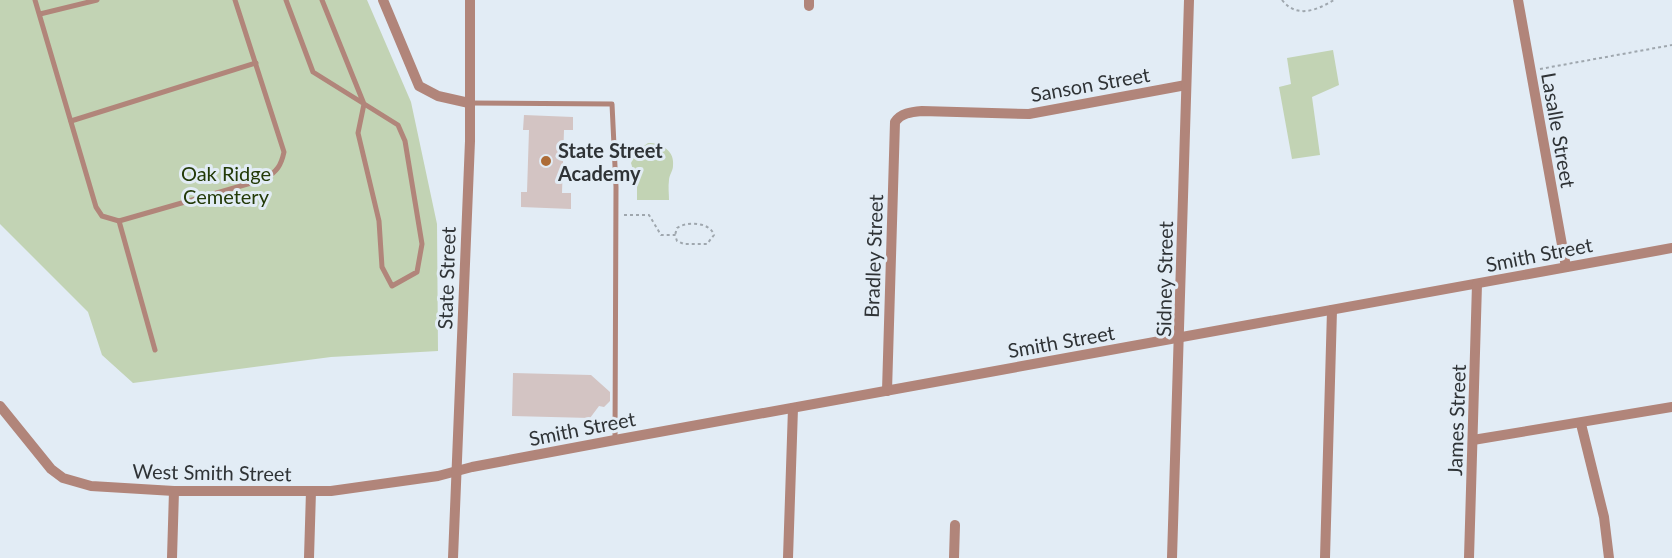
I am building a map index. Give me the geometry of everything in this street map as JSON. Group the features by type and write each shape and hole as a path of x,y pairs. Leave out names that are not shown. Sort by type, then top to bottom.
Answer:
{"street":[{"path":"383,0 419,86 438,96 469,103"},
{"name":"State Street","path":"453,558 470,141 471,0"},
{"name":"Sidney Street","path":"1172,558 1189,0"},
{"name":"Lasalle Street","path":"1518,0 1566,267"},
{"name":"Sanson Street","path":"895,122 898,117 910,112 922,111 1029,114 1046,112 1186,85"},
{"name":"Bradley Street","path":"887,391 895,122"},
{"name":"Smith Street","path":"456,471 615,440 1672,248"},
{"name":"James Street","path":"1469,558 1477,284"},
{"path":"1325,558 1332,310"},
{"name":"West Smith Street","path":"0,406 51,469 63,478 91,486 174,491 343,490 456,471"},
{"path":"1473,441 1672,407"},
{"path":"788,558 793,408"},
{"path":"1581,424 1604,517 1609,558"},
{"path":"172,558 174,491"},
{"path":"309,558 311,491"},
{"path":"954,558 955,525"}],"lane":[{"path":"35,0 96,207 102,216 119,221 265,178 277,171 284,152 235,0"},
{"path":"40,14 97,0"},
{"path":"286,0 313,72 364,104 398,124 405,141 422,244 417,272 392,286 382,267 378,221 358,133 364,104 322,0"},
{"path":"71,121 256,63"},
{"path":"469,103 612,104 615,215 615,440"},
{"path":"119,221 155,350"}],"path":[{"path":"1282,0 1296,11 1314,11 1334,0"},
{"path":"1538,69 1672,45"},
{"path":"615,215 649,215 661,235 675,235"},
{"path":"682,224 706,225 712,229 714,235 707,244 684,244 677,241 675,235 677,228 682,224"}],"green space":[{"name":"Oak Ridge Cemetery","path":"0,0 367,0 411,102 437,224 438,351 331,357 133,383 102,355 88,312 0,224"},
{"path":"1333,50 1339,85 1312,97 1320,155 1292,159 1279,87 1291,84 1287,58"},
{"path":"648,143 663,146 672,156 669,200 637,200 637,183 631,163 637,151"}],"building":[{"name":"State Street Academy","path":"524,115 573,117 573,130 564,130 562,193 571,193 571,209 521,207 521,192 527,192 529,130 523,130"},
{"path":"513,373 591,375 610,392 610,401 604,407 599,406 590,418 512,416"}],"place":[{"name":"State Street Academy","path":"546,161"}]}
